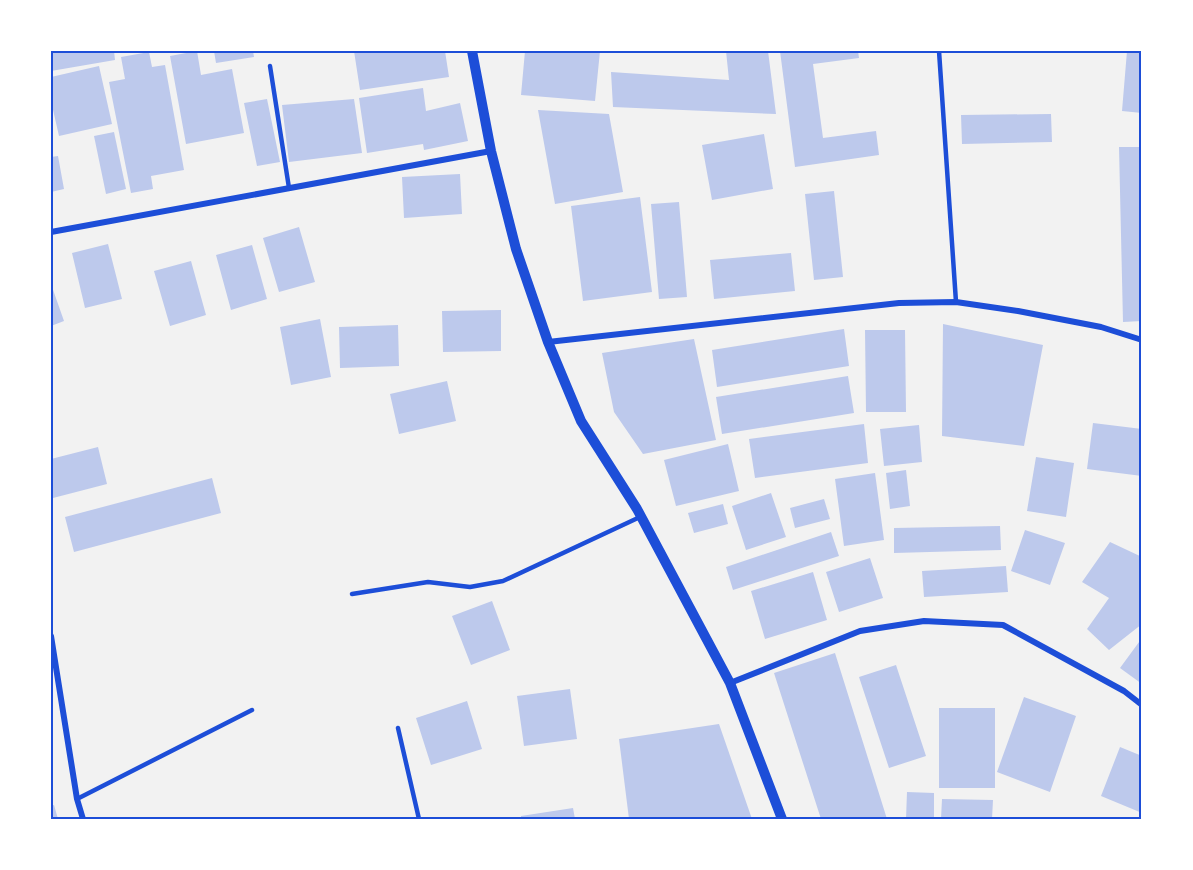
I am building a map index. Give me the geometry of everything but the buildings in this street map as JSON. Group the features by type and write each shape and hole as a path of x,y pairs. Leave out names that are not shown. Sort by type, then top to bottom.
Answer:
{"street":[{"path":"472,51 491,151 516,249 548,342 581,421 640,517 730,683 782,819"},
{"path":"51,232 491,151"},
{"path":"548,342 899,303 956,302 1018,310 1089,324 1142,340"},
{"path":"730,683 860,631 924,621 1003,625 1124,691 1142,705"},
{"path":"51,640 77,799 83,819"}],"lane":[{"path":"939,51 956,302"},
{"path":"270,66 289,188"},
{"path":"352,594 428,582 470,587 503,581 640,517"},
{"path":"77,799 252,710"},
{"path":"398,728 419,819"}]}
